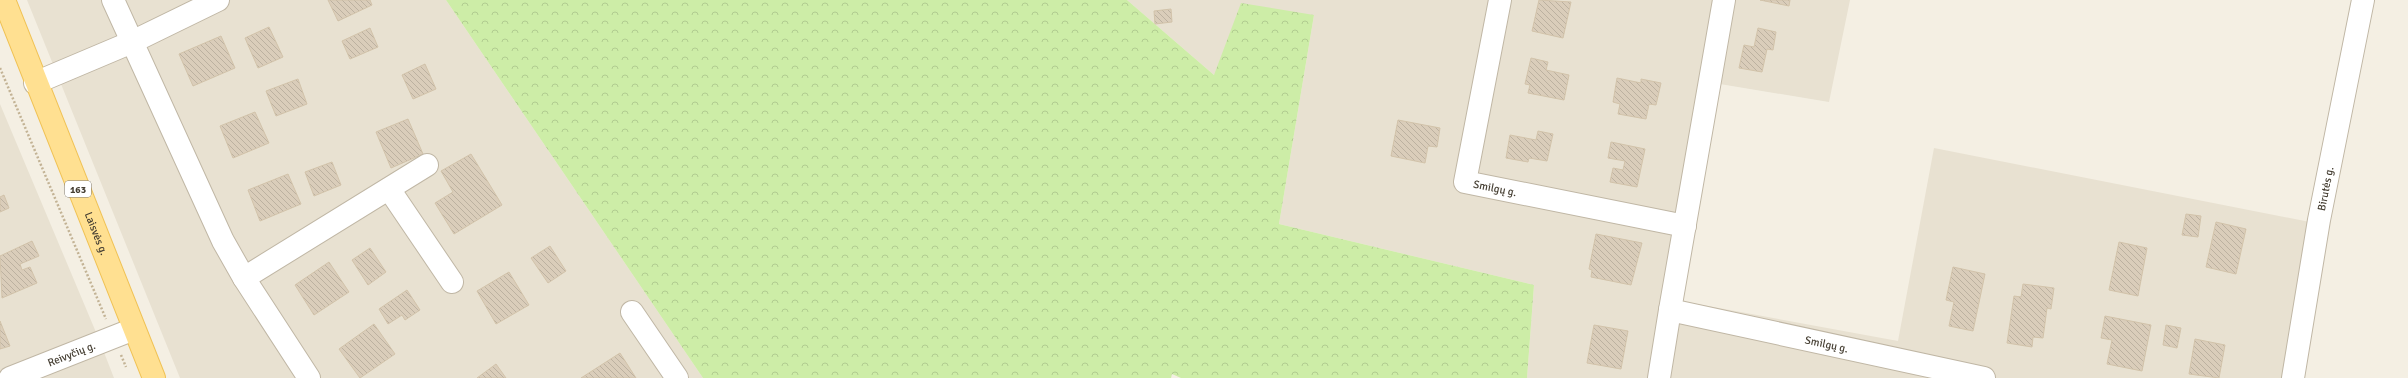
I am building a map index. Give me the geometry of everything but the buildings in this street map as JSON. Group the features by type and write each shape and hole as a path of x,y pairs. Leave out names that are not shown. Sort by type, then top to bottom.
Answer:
{"main road":[{"name":"Laisvės g.","path":"4,0 35,83 154,378"}],"street":[{"path":"113,0 223,242 244,278 309,378"},
{"path":"35,83 132,42 218,0"},
{"name":"Smilgų g.","path":"1500,0 1465,182 1685,226"},
{"path":"1659,378 1724,0"},
{"name":"Birutės g.","path":"2293,378 2319,220 2363,0"},
{"path":"244,278 427,165"},
{"path":"389,189 452,282"},
{"name":"Smilgų g.","path":"1670,310 1984,378"},
{"path":"632,312 677,378"},
{"name":"Reivyčių g.","path":"10,378 134,329"}],"path":[{"path":"0,68 128,371"}],"shaded area":[{"path":"27,0 446,0 703,378 180,378"},
{"path":"1127,0 1850,0 1829,102 1720,84 1681,301 1898,341 1934,148 2310,222 2284,378 1527,378 1534,285 1279,224 1314,15 1214,75"},
{"path":"0,104 98,337 114,378 0,378"}],"green space":[{"path":"446,0 1127,0 1214,75 1241,3 1314,15 1279,224 1534,285 1527,378 1181,378 1172,374 1171,378 703,378"}]}
